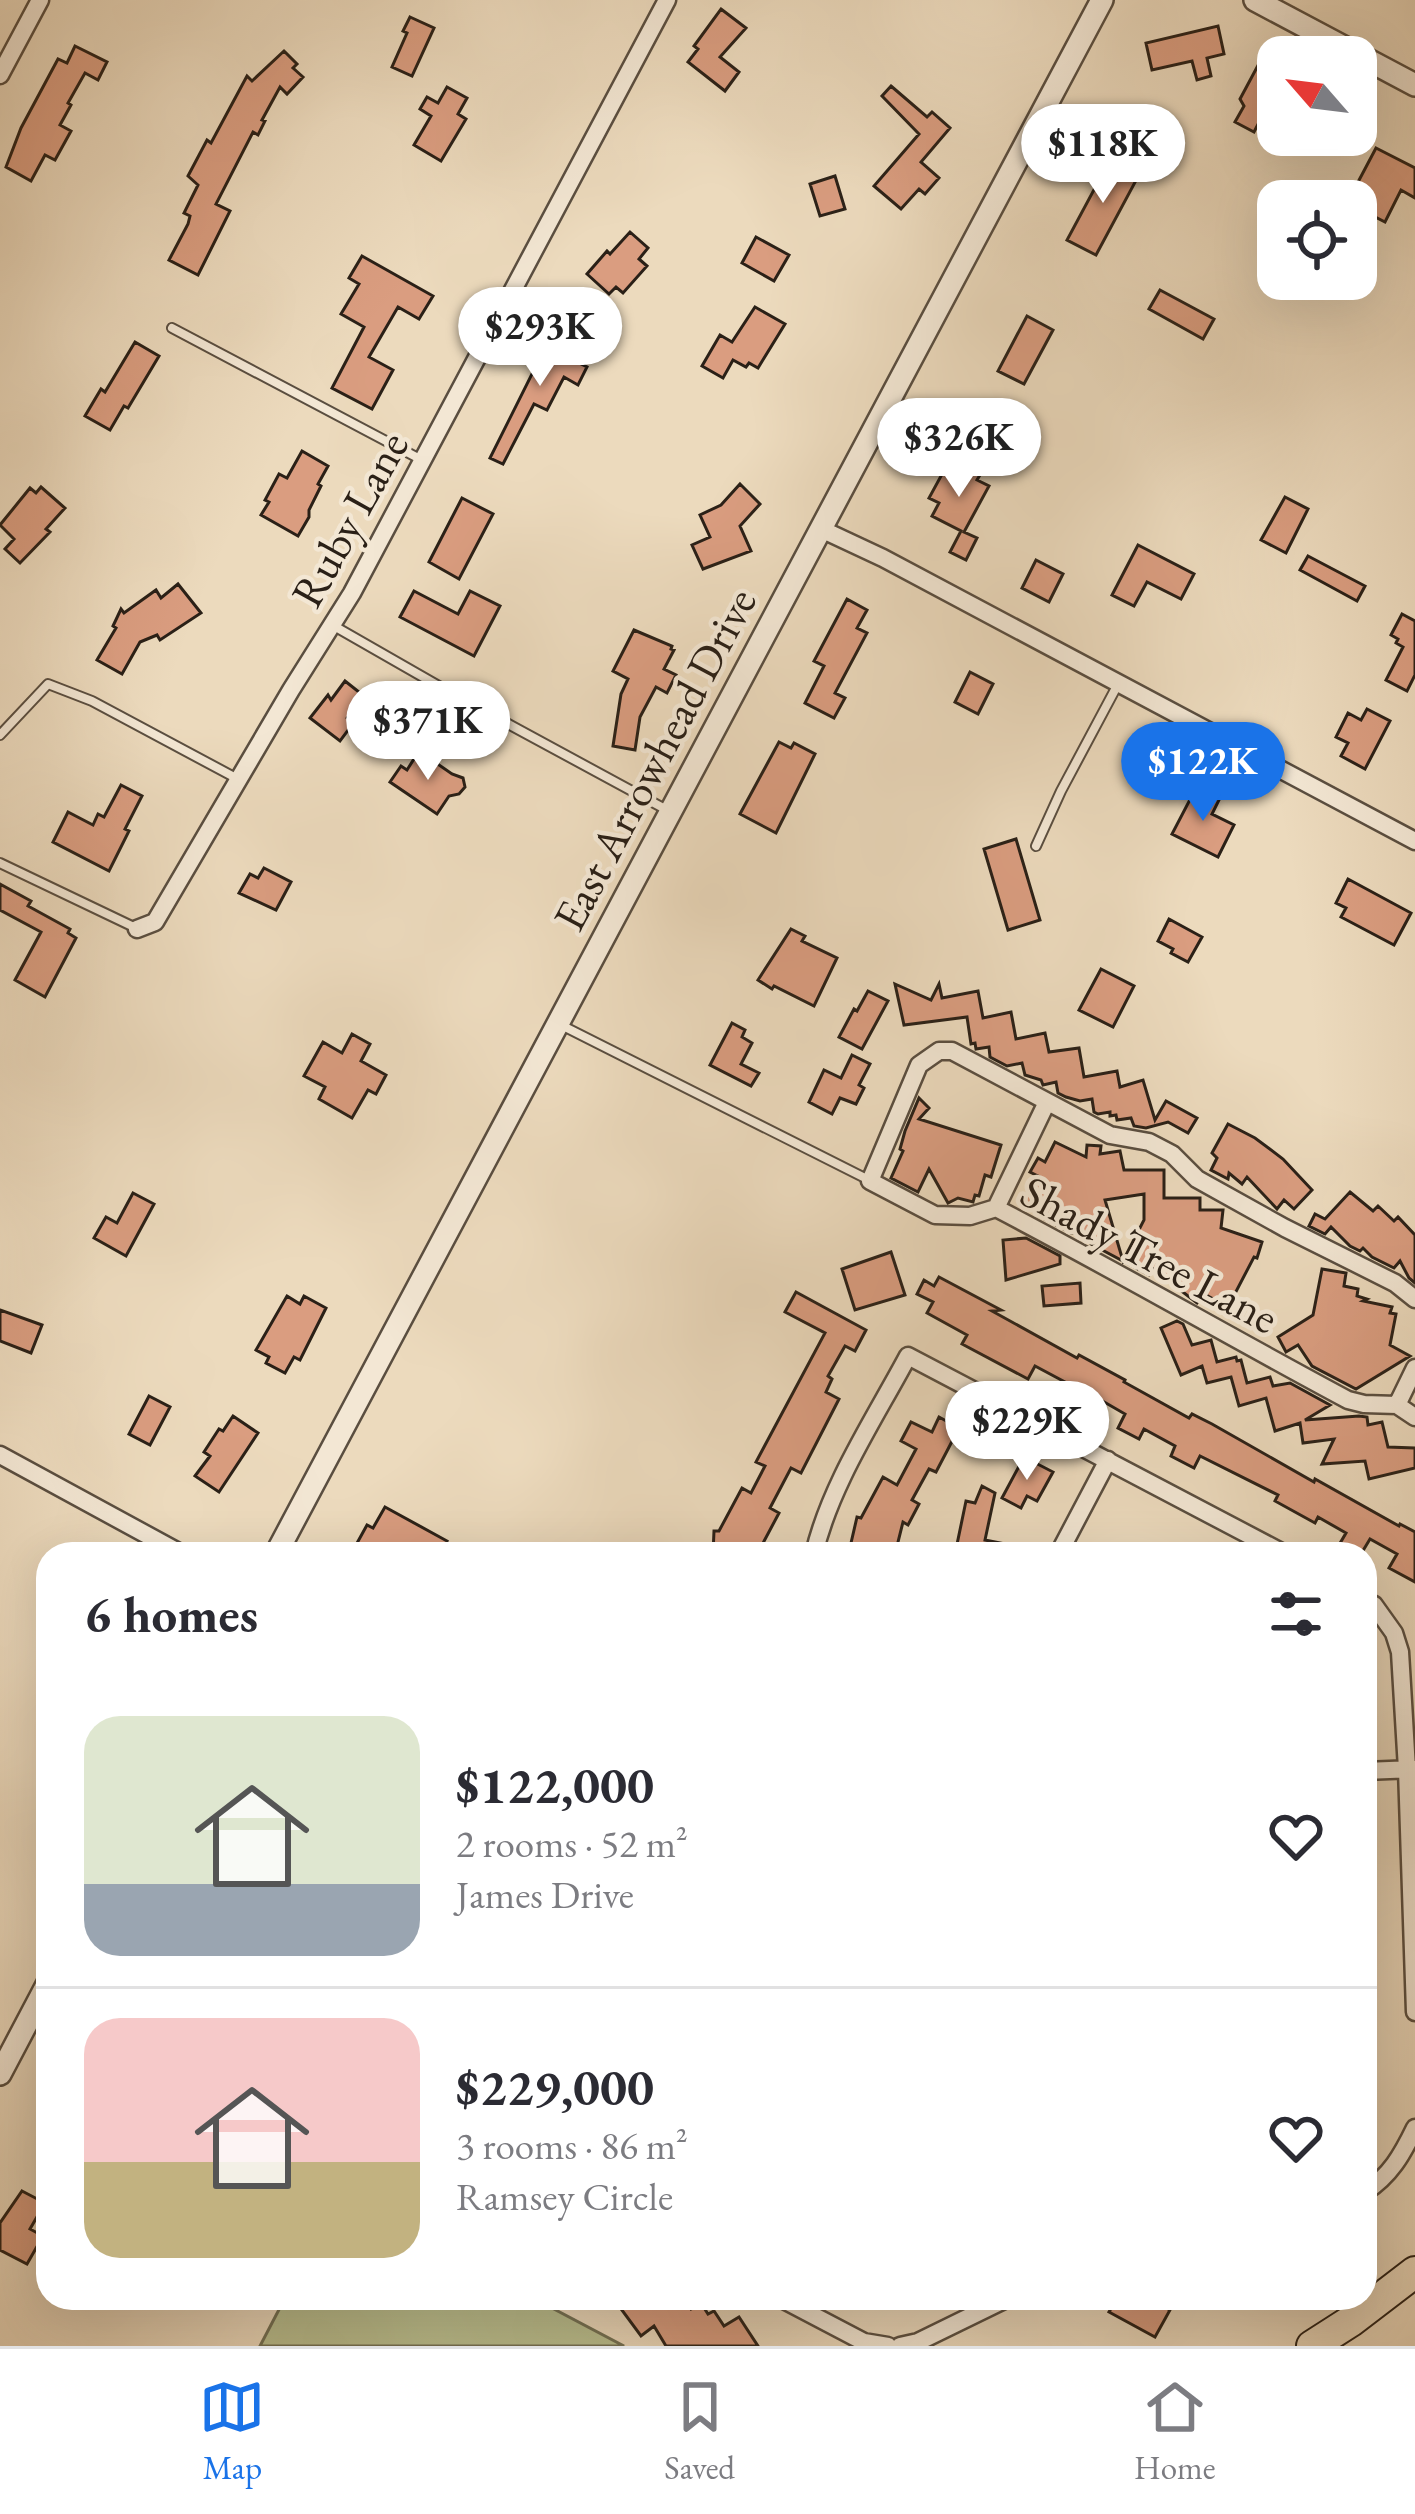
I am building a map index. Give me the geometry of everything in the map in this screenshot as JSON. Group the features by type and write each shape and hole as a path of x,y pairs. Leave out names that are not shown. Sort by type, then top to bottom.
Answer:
{"highway":[{"path":"1377,2302 1415,2272"},
{"path":"1312,2346 1366,2310"}],"street":[{"path":"0,76 40,0"},
{"name":"Ruby Lane","path":"137,929 154,922 332,625 668,0"},
{"name":"East Arrowhead Drive","path":"282,1542 1102,0"},
{"path":"1255,0 1415,85"},
{"path":"821,529 884,558 1415,841"},
{"name":"Shady Tree Lane","path":"1415,1299 1395,1283 1197,1179 1172,1154 1149,1142 1110,1136 952,1052 939,1051 919,1065 870,1181 934,1215 970,1216 996,1208 1348,1400 1397,1405 1415,1418"},
{"path":"996,1208 1047,1102"},
{"path":"817,1542 833,1498 908,1356 1262,1542"},
{"path":"1397,1405 1415,1368"},
{"path":"0,1455 160,1542"},
{"path":"1066,1542 1108,1460"},
{"path":"1377,1609 1394,1633 1400,1652 1411,1769 1415,2012"},
{"path":"1377,1770 1411,1769"},
{"path":"0,2074 36,2006"},
{"path":"1377,2181 1399,2162 1415,2128"},
{"path":"803,2310 864,2342 888,2346"},
{"path":"900,2346 983,2310"}],"lane":[{"path":"172,328 423,461"},
{"path":"332,625 670,812"},
{"path":"0,735 48,684 92,700 239,779"},
{"path":"1036,846 1118,685"},
{"path":"0,863 137,929"},
{"name":"Shady Tree Lane","path":"558,1024 870,1181"}],"green space":[{"path":"279,2310 556,2310 624,2346 260,2346"}],"building":[{"path":"721,9 746,28 720,57 739,72 725,91 688,62"},
{"path":"410,17 434,28 412,76 392,67"},
{"path":"1218,26 1224,54 1207,58 1211,76 1197,80 1192,61 1152,70 1146,43"},
{"path":"75,46 107,62 98,80 85,73 60,125 71,131 55,160 45,155 31,181 6,167 58,59 67,63"},
{"path":"284,51 303,77 287,94 280,87 258,135 253,132 216,204 230,211 198,275 169,260 188,224 190,216 184,213 198,185 188,176 247,76 252,81"},
{"path":"1257,67 1254,132 1235,122 1244,106 1240,99"},
{"path":"891,86 927,117 932,112 950,128 921,162 939,178 925,194 919,189 901,209 874,186 919,134 882,96"},
{"path":"447,87 467,98 458,114 466,119 441,161 414,145 431,116 420,109 427,97 438,103"},
{"path":"1377,149 1415,168 1415,198 1401,190 1385,222 1377,218 1377,180 1359,180 1372,156 1377,156"},
{"path":"1111,158 1140,173 1096,255 1067,240"},
{"path":"835,176 845,209 820,216 810,184"},
{"path":"630,232 648,248 639,259 647,266 623,293 616,287 609,294 587,274"},
{"path":"756,237 789,255 774,281 742,263"},
{"path":"362,256 433,296 419,319 398,307 369,357 393,370 372,409 332,388 364,327 341,314 359,284 349,278"},
{"path":"1160,290 1214,319 1203,339 1149,309"},
{"path":"755,307 785,324 758,368 733,360 723,378 702,366 720,335 732,342"},
{"path":"1027,316 1053,330 1024,384 998,371"},
{"path":"549,331 570,343 564,355 587,367 578,385 564,377 547,410 534,404 503,464 490,458"},
{"path":"135,342 159,356 110,430 85,416"},
{"path":"302,451 328,466 298,536 261,515 279,474 287,478"},
{"path":"953,454 983,470 977,480 989,486 964,532 977,538 966,560 950,552 961,531 932,516 939,503 929,498"},
{"path":"740,484 760,504 740,526 751,551 703,569 692,545 710,537 700,515 721,505"},
{"path":"41,487 65,508 20,563 5,549 14,539 0,525 30,488 36,493"},
{"path":"1285,497 1308,509 1286,553 1261,540"},
{"path":"462,498 493,514 459,579 429,562"},
{"path":"1138,545 1194,574 1181,599 1147,582 1134,606 1112,595"},
{"path":"1308,556 1365,586 1357,601 1300,570"},
{"path":"1036,560 1063,574 1049,602 1022,588"},
{"path":"178,584 201,613 160,640 157,635 140,642 122,674 97,660 121,609 124,613 156,590 161,598"},
{"path":"414,591 458,614 470,591 500,606 474,656 400,617"},
{"path":"847,599 867,610 857,628 867,633 835,693 845,698 834,718 805,703 824,666 814,661"},
{"path":"1402,614 1415,621 1415,675 1407,691 1386,680 1403,647 1391,635"},
{"path":"634,630 672,646 664,669 676,675 667,693 656,687 640,717 635,750 613,746 628,679 613,671"},
{"path":"970,672 993,684 978,714 955,702"},
{"path":"345,681 364,696 348,717 358,717 340,741 310,718"},
{"path":"1367,709 1390,721 1365,769 1341,756 1348,743 1336,737 1348,713 1361,720"},
{"path":"779,742 791,748 794,743 815,754 776,833 740,814"},
{"path":"419,751 463,778 465,787 449,796 437,814 390,782 401,766 407,770"},
{"path":"121,785 142,796 109,871 53,842 68,812 93,825 98,814 104,817"},
{"path":"1196,788 1219,800 1212,814 1234,825 1218,857 1172,834"},
{"path":"1016,839 1040,920 1008,930 984,849"},
{"path":"264,868 291,882 276,910 239,893 250,874 258,878"},
{"path":"1348,879 1411,913 1394,945 1341,917 1346,908 1336,903"},
{"path":"0,884 31,901 28,906 70,929 68,933 76,938 45,997 15,980 41,932 0,910"},
{"path":"1169,919 1202,937 1188,962 1158,941"},
{"path":"791,929 805,936 802,941 837,958 814,1006 758,980"},
{"path":"1101,969 1134,986 1113,1027 1079,1010"},
{"path":"895,984 931,1000 939,984 942,998 978,991 983,1018 1011,1012 1016,1039 1045,1033 1049,1052 1079,1048 1084,1077 1117,1071 1120,1087 1143,1080 1155,1120 1166,1101 1197,1118 1188,1133 1168,1122 1146,1128 1134,1126 1131,1118 1117,1120 1110,1112 1098,1114 1092,1099 1066,1097 1058,1093 1056,1082 1043,1085 1025,1075 1022,1063 1007,1066 990,1057 989,1047 976,1049 967,1017 904,1025"},
{"path":"868,991 888,1001 862,1049 839,1037"},
{"path":"732,1023 745,1030 742,1037 752,1043 741,1064 759,1073 751,1086 710,1065"},
{"path":"352,1034 370,1044 361,1061 386,1075 376,1094 368,1090 352,1118 319,1099 325,1087 304,1076 323,1042 342,1053"},
{"path":"852,1055 870,1064 856,1104 840,1098 832,1114 809,1102 824,1070 841,1078"},
{"path":"919,1098 929,1108 919,1119 1001,1145 991,1177 985,1175 973,1202 958,1198 948,1203 929,1169 918,1192 891,1178"},
{"path":"1228,1124 1283,1159 1312,1190 1294,1209 1284,1200 1277,1209 1247,1177 1242,1184 1229,1173 1228,1179 1211,1170 1217,1158 1212,1153"},
{"path":"1055,1142 1086,1157 1087,1145 1101,1146 1100,1154 1120,1151 1124,1170 1164,1170 1164,1198 1200,1198 1200,1210 1223,1210 1221,1228 1262,1242 1228,1307 1204,1294 1197,1303 1179,1289 1183,1285 1152,1268 1149,1275 1091,1244 1087,1232 1071,1233 1037,1215 1023,1198 1038,1176 1030,1172 1038,1158 1045,1162","holes":["1144,1194 1144,1220 1123,1261 1105,1200"]},
{"path":"1350,1192 1373,1211 1378,1206 1394,1221 1398,1217 1415,1235 1415,1283 1400,1261 1394,1268 1363,1248 1350,1246 1331,1227 1325,1234 1309,1226 1315,1214 1325,1219"},
{"path":"133,1193 154,1204 126,1256 94,1238 106,1217 117,1223"},
{"path":"1026,1238 1060,1256 1060,1264 1006,1280 1003,1240"},
{"path":"891,1252 905,1295 855,1310 842,1269"},
{"path":"1322,1269 1346,1273 1344,1286 1358,1289 1357,1296 1367,1299 1363,1301 1392,1307 1390,1313 1396,1314 1390,1345 1410,1356 1356,1389 1312,1366 1298,1345 1286,1352 1278,1337 1313,1315"},
{"path":"939,1277 1189,1418 1192,1414 1212,1424 1415,1532 1415,1582 1389,1568 1397,1554 1377,1542 1341,1542 1346,1533 1318,1517 1315,1523 1275,1501 1278,1495 1200,1456 1194,1468 1171,1456 1175,1446 1144,1429 1139,1439 1118,1428 1125,1414 1099,1399 1091,1414 1067,1401 1075,1388 1065,1382 1035,1366 1028,1379 962,1344 967,1335 927,1313 933,1302 917,1294 924,1280 934,1286"},
{"path":"1080,1283 1081,1303 1044,1306 1042,1286"},
{"path":"796,1292 866,1330 855,1351 845,1346 828,1376 832,1379 826,1392 839,1399 801,1473 791,1468 770,1508 779,1513 764,1542 714,1542 714,1531 719,1531 742,1488 751,1493 765,1466 756,1462 825,1333 785,1312"},
{"path":"287,1296 300,1304 304,1296 326,1308 300,1360 294,1357 285,1373 266,1363 269,1357 256,1350"},
{"path":"0,1310 42,1325 31,1353 0,1341"},
{"path":"1177,1321 1192,1345 1211,1340 1217,1362 1241,1360 1247,1383 1270,1377 1273,1386 1290,1383 1330,1405 1305,1420 1359,1416 1367,1417 1368,1425 1382,1422 1388,1447 1415,1448 1415,1468 1369,1479 1365,1461 1322,1464 1334,1439 1303,1443 1300,1423 1275,1431 1266,1398 1239,1406 1231,1377 1207,1383 1202,1366 1181,1375 1161,1328"},
{"path":"149,1396 170,1407 150,1445 129,1434"},
{"path":"233,1416 258,1433 219,1492 195,1476 210,1456 204,1452"},
{"path":"939,1417 959,1428 936,1472 929,1469 912,1500 919,1504 908,1525 903,1522 898,1542 851,1542 857,1517 861,1518 883,1477 897,1485 916,1449 901,1441 911,1422 932,1432"},
{"path":"1024,1457 1053,1472 1037,1501 1027,1496 1021,1508 1002,1498"},
{"path":"982,1486 995,1493 985,1540 995,1542 957,1542 966,1501 975,1503"},
{"path":"385,1507 447,1541 358,1542 367,1525 373,1528"},
{"path":"22,2191 36,2198 36,2219 30,2229 36,2232 36,2248 27,2264 0,2250 0,2223"},
{"path":"622,2310 714,2311 724,2326 739,2317 758,2346 666,2346 654,2326 641,2336"},
{"path":"1110,2310 1170,2310 1155,2337"}]}
